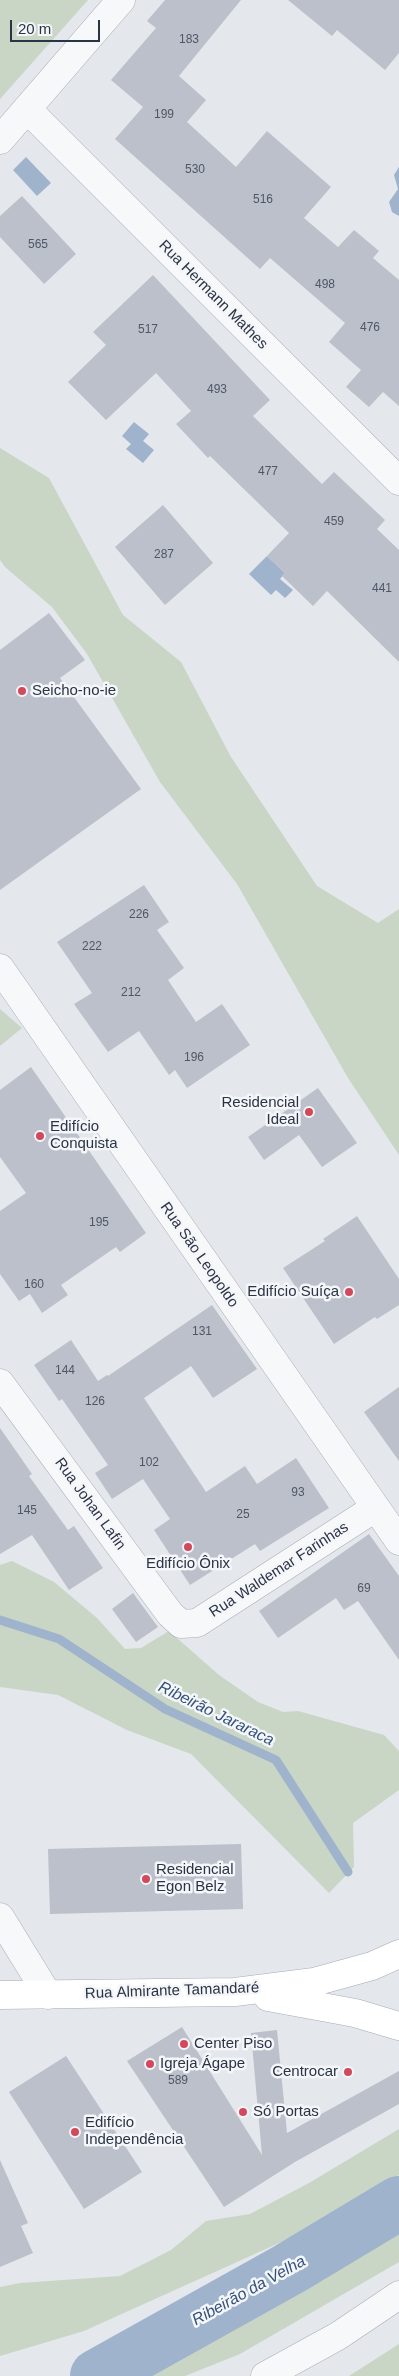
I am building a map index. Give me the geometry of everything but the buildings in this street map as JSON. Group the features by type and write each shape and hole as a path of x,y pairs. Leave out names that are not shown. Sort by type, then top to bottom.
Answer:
{"main road":[{"name":"Rua Almirante Tamandaré","path":"0,1995 235,1992 314,1982 372,1966 399,1954"},
{"path":"235,1992 310,2004 399,2026"}],"street":[{"path":"0,140 121,0"},
{"name":"Rua Hermann Mathes","path":"27,109 399,481"},
{"name":"Rua São Leopoldo","path":"0,968 399,1542"},
{"name":"Rua Johan Lafin","path":"0,1383 170,1614 181,1624"},
{"name":"Rua Waldemar Farinhas","path":"181,1624 197,1623 375,1508"},
{"path":"0,1917 48,1995"},
{"path":"265,2376 338,2336 399,2295"}],"green space":[{"path":"0,0 88,0 0,99"},
{"path":"0,448 49,478 123,615 181,662 231,757 317,886 378,923 399,909 399,1155 348,1078 237,884 160,782 87,654 52,607 5,567 0,560"},
{"path":"0,1009 22,1028 0,1046"},
{"path":"12,1561 54,1582 97,1618 125,1649 141,1648 169,1631 219,1675 258,1702 283,1712 298,1711 384,1735 399,1751 399,1790 353,1823 354,1867 329,1893 191,1754 127,1730 58,1695 0,1687 0,1565"},
{"path":"399,2129 399,2175 339,2216 84,2331 0,2356 0,2287 20,2283 120,2276 171,2250 206,2221 250,2214 309,2183"},
{"path":"399,2234 399,2262 240,2354 185,2376 140,2376 214,2340"},
{"path":"399,2344 399,2376 349,2376"}],"water":[{"path":"26,157 51,183 37,196 13,170"},
{"path":"399,167 399,216 392,212 389,202 398,189 394,175"},
{"path":"134,422 149,434 143,441 154,450 143,463 126,449 131,444 122,436"},
{"path":"267,556 285,573 280,579 293,590 285,598 276,590 271,595 249,574"}],"waterway":[{"name":"Ribeirão Jararaca","path":"0,1620 59,1639 165,1709 276,1760 348,1872"},
{"name":"Ribeirão da Velha","path":"97,2376 289,2269 399,2203"}],"place":[{"name":"Seicho-no-ie","path":"22,691"},
{"name":"Residencial Ideal","path":"309,1112"},
{"name":"Edifício Conquista","path":"40,1136"},
{"name":"Edifício Suíça","path":"349,1292"},
{"name":"Edifício Ônix","path":"188,1547"},
{"name":"Residencial Egon Belz","path":"146,1879"},
{"name":"Center Piso","path":"184,2044"},
{"name":"Igreja Ágape","path":"150,2064"},
{"name":"Centrocar","path":"348,2072"},
{"name":"Só Portas","path":"243,2112"},
{"name":"Edifício Independência","path":"75,2132"}]}
